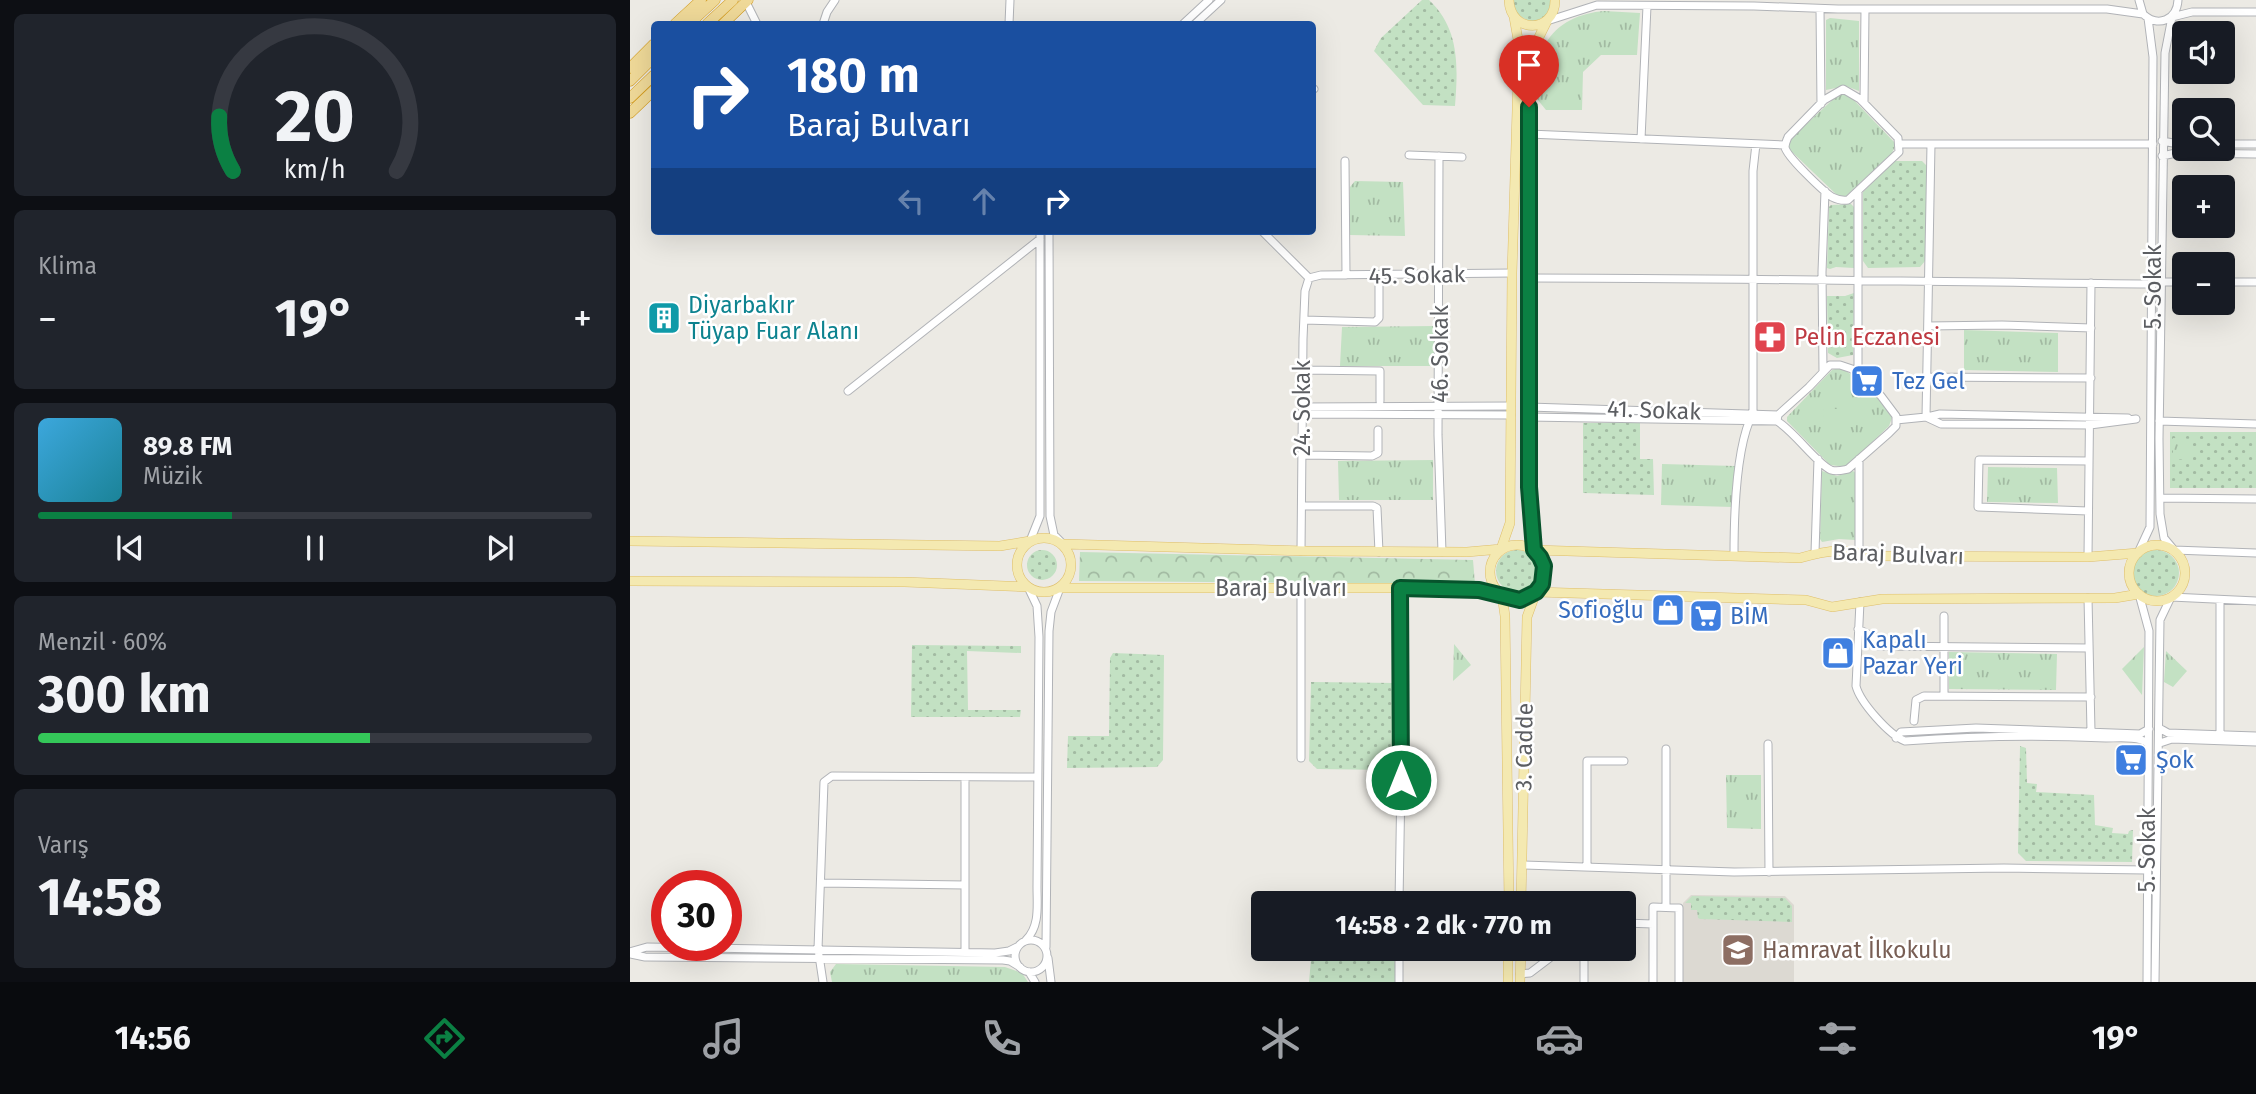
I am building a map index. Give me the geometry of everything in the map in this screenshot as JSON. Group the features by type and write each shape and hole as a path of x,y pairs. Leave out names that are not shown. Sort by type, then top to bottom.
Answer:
{"highway":[{"path":"678,21 701,0"},
{"path":"692,21 715,0"},
{"path":"710,21 733,0"},
{"path":"726,21 747,1"},
{"path":"630,68 651,47"},
{"path":"630,81 651,60"},
{"path":"630,98 651,78"},
{"path":"630,113 651,93"}],"main road":[{"path":"1534,550 1530,522 1528,412 1529,79 1535,46 1555,9 1555,0"},
{"path":"1501,550 1517,544 1534,550 1540,557 1544,566 1542,584 1536,592 1520,600 1502,595 1491,581 1490,572 1510,523 1512,273 1519,45 1508,1"},
{"path":"1514,17 1519,22 1533,26 1547,21"},
{"path":"630,541 1000,546 1047,537 1063,544 1071,558 1072,566 1070,575 1060,587 1044,592 1028,587 905,582 630,581"},
{"path":"1028,587 1018,572 1017,564 1023,547 1030,541"},
{"name":"Baraj Bulvarı","path":"1063,544 1301,551 1501,550"},
{"path":"2159,545 2174,550 2184,565 2185,574 2178,591 2171,597 2155,600 2139,594 2130,574 2130,566 2138,553 2144,548 2159,545"},
{"name":"Baraj Bulvarı","path":"1534,550 1800,558 1825,550 1849,549 1877,556 2088,557 2138,553"},
{"name":"Baraj Bulvarı","path":"1060,587 1400,588 1479,590 1502,595"},
{"name":"Baraj Bulvarı","path":"1536,592 1806,600 1832,607 1882,599 2115,598 2139,594"},
{"name":"3. Cadde","path":"1521,891 1527,617 1536,592"},
{"name":"3. Cadde","path":"1502,595 1505,616 1509,891"},
{"path":"1508,961 1508,982"}],"street":[{"path":"824,21 835,0"},
{"path":"1009,21 1010,0"},
{"path":"1186,21 1209,0"},
{"path":"1198,21 1221,0"},
{"name":"5. Sokak","path":"2139,0 2153,57 2158,143 2162,156 2157,213"},
{"name":"5. Sokak","path":"2174,550 2164,538 2160,498 2157,213 2158,143 2165,53 2178,0"},
{"path":"747,1 756,21"},
{"path":"1547,21 1597,5 1820,9 2107,9 2145,16 2160,22 2172,16 2192,12 2256,12"},
{"path":"1641,139 1647,6"},
{"path":"1820,9 1821,104"},
{"path":"1864,103 1865,9"},
{"path":"1843,89 1864,103 1898,138 1899,152 1848,200 1841,201 1825,191 1786,151 1785,145 1788,137 1831,94 1843,89"},
{"path":"1529,135 1785,145"},
{"path":"1734,556 1734,524 1743,441 1751,417 1753,171 1756,144"},
{"path":"1900,144 2172,144"},
{"path":"1926,417 1931,144"},
{"path":"2235,144 2256,144"},
{"path":"2162,156 2176,153 2256,154"},
{"path":"1409,155 1461,158"},
{"name":"46. Sokak","path":"1439,156 1438,435 1441,552"},
{"path":"1345,161 1346,275"},
{"path":"1823,372 1825,191"},
{"path":"1858,191 1858,375"},
{"path":"848,391 1040,235"},
{"path":"1030,541 1040,516 1040,235"},
{"path":"1049,235 1051,516 1054,535 1063,544"},
{"path":"1266,235 1309,278"},
{"name":"45. Sokak","path":"1309,278 1321,275 1512,273"},
{"path":"1304,320 1375,322 1379,318 1379,276"},
{"name":"24. Sokak","path":"1301,551 1304,320 1305,291 1309,278"},
{"path":"1529,278 2172,282"},
{"path":"2235,282 2256,282"},
{"path":"2088,557 2091,283"},
{"name":"5. Sokak","path":"2138,553 2150,527 2157,283"},
{"path":"1928,326 2091,328"},
{"path":"1830,365 1852,369 1858,375 1881,396 1896,416 1896,426 1848,469 1832,470 1778,418 1830,365"},
{"path":"1303,370 1380,371 1380,401"},
{"path":"1928,377 2091,379"},
{"path":"1303,410 1511,411"},
{"name":"41. Sokak","path":"1528,412 1778,418"},
{"path":"1896,420 1940,414 2116,416 2136,419 2090,425 1941,424 1926,417"},
{"path":"2160,421 2256,424"},
{"path":"1302,456 1373,456 1378,453 1378,430"},
{"path":"1815,553 1818,459"},
{"path":"1859,459 1859,552"},
{"path":"2088,511 1978,507 1979,460 2089,461"},
{"path":"2160,498 2256,499"},
{"path":"1302,506 1373,506 1377,509 1379,552"},
{"path":"2174,550 2256,553"},
{"path":"630,953 647,947 995,953 1009,951 1026,940 1036,923 1038,618 1037,606 1028,587"},
{"path":"1051,982 1046,947 1049,631 1051,612 1060,587"},
{"path":"1301,588 1301,758"},
{"path":"1399,891 1400,588"},
{"name":"5. Sokak","path":"2139,594 2149,631 2147,982"},
{"path":"2171,597 2256,601"},
{"name":"5. Sokak","path":"2155,982 2161,620 2171,597"},
{"path":"2088,598 2091,731"},
{"path":"2220,601 2220,736"},
{"path":"1860,602 1856,686 1859,696 1896,738 1905,741 1973,736 2091,737 2140,739 2148,743"},
{"path":"1944,616 1944,696"},
{"path":"1858,629 1875,638 1879,646 2089,648"},
{"path":"1914,721 1916,700 1924,696 2091,697"},
{"path":"1896,738 1901,732 1976,728 2140,734 2149,729"},
{"path":"2159,728 2168,733 2256,736"},
{"path":"2160,743 2172,739 2256,742"},
{"path":"1768,744 1769,872"},
{"path":"1666,749 1666,906"},
{"path":"1587,867 1587,761 1624,761"},
{"path":"965,777 965,952"},
{"path":"823,982 818,949 824,782 827,778 1037,778"},
{"path":"1522,865 1769,872 2004,868 2147,870"},
{"path":"821,883 965,886"},
{"path":"1653,982 1653,907 1666,906 1679,908 1679,982"},
{"path":"1636,923 1653,924"},
{"path":"1026,940 1037,940 1046,947"},
{"path":"1017,947 1015,958 1020,967"},
{"path":"630,953 645,957 1003,960 1029,972 1035,982"},
{"path":"1029,972 1039,970 1048,958"},
{"path":"1399,961 1399,982"},
{"path":"1520,978 1546,961"},
{"path":"1584,961 1584,982"}],"shaded area":[{"name":"Hamravat İlkokulu","path":"1691,895 1785,896 1794,905 1794,982 1682,982 1683,903"}],"green space":[{"path":"1422,0 1429,0 1439,11 1452,36 1457,77 1455,106 1423,105 1374,51 1381,38"},
{"path":"1514,0 1551,0 1545,15 1539,20 1530,21 1518,14"},
{"path":"1604,11 1640,13 1637,55 1601,55 1583,72 1582,110 1546,110 1537,99 1539,64 1545,45 1556,30 1570,20"},
{"path":"1830,18 1859,21 1859,91 1846,86 1826,90 1826,20"},
{"path":"1841,92 1848,94 1896,144 1892,153 1846,196 1840,198 1788,148 1789,140"},
{"path":"1895,161 1922,161 1927,166 1925,261 1920,267 1868,268 1863,261 1863,192"},
{"path":"1355,181 1403,182 1405,236 1349,235 1350,187"},
{"path":"1851,204 1855,208 1854,268 1827,268 1829,207"},
{"path":"1854,293 1853,355 1837,358 1828,353 1827,296"},
{"path":"1435,326 1434,366 1340,366 1342,327"},
{"path":"1964,330 2058,333 2058,372 1964,370"},
{"path":"1838,368 1868,388 1892,418 1889,426 1846,467 1830,465 1787,421 1787,417 1832,370"},
{"path":"1824,409 1856,409 1856,427 1823,427"},
{"path":"1583,423 1640,423 1640,459 1653,459 1654,495 1583,493"},
{"path":"2170,432 2256,432 2256,488 2170,488"},
{"path":"2173,438 2193,439 2193,460 2173,459"},
{"path":"1433,460 1433,500 1339,500 1338,461"},
{"path":"1662,464 1735,466 1733,507 1661,505"},
{"path":"1988,467 2057,468 2058,503 1987,502"},
{"path":"1822,471 1837,476 1853,471 1856,473 1855,540 1822,542 1820,539"},
{"path":"1042,550 1053,554 1057,565 1053,576 1042,580 1031,576 1027,565 1031,554"},
{"path":"1517,550 1532,556 1538,571 1532,586 1517,592 1502,586 1496,571 1502,556"},
{"path":"2156,550 2172,557 2179,573 2172,589 2156,596 2140,589 2133,573 2140,557"},
{"path":"1080,552 1473,560 1475,584 1079,581"},
{"path":"1454,644 1471,665 1453,681"},
{"path":"912,645 1021,646 1021,653 967,651 968,710 1021,710 1020,717 911,717"},
{"path":"2144,647 2142,695 2122,669"},
{"path":"2166,651 2187,671 2173,687 2164,682"},
{"path":"1949,652 2057,654 2056,690 1949,689"},
{"path":"1113,653 1164,655 1163,760 1157,767 1067,768 1068,736 1109,736 1110,658"},
{"path":"1311,682 1396,683 1395,762 1386,770 1317,769 1309,761"},
{"path":"2020,746 2026,748 2027,783 2037,784 2036,792 2094,795 2095,825 2113,828 2112,833 2128,834 2133,830 2132,862 2026,861 2018,853"},
{"path":"1726,775 1761,775 1761,829 1727,828"},
{"path":"1692,896 1785,898 1792,906 1792,922 1700,919 1697,910 1691,910 1691,903 1685,903"},
{"path":"1311,961 1395,961 1395,982 1309,982"},
{"path":"836,964 1005,967 1022,973 1028,982 832,982 830,972"}],"place":[{"name":"Diyarbakır Tüyap Fuar Alanı","path":"664,318"},
{"name":"Pelin Eczanesi","path":"1770,337"},
{"name":"Tez Gel","path":"1867,381"},
{"name":"Sofioğlu","path":"1668,610"},
{"name":"BİM","path":"1706,616"},
{"name":"Kapalı Pazar Yeri","path":"1838,653"},
{"name":"Şok","path":"2131,760"},
{"name":"Hamravat İlkokulu","path":"1738,950"}],"route":[{"path":"1401,780 1400,588 1479,590 1520,600 1536,592 1544,575 1544,566 1534,550 1531,534 1529,487 1529,107"}]}
